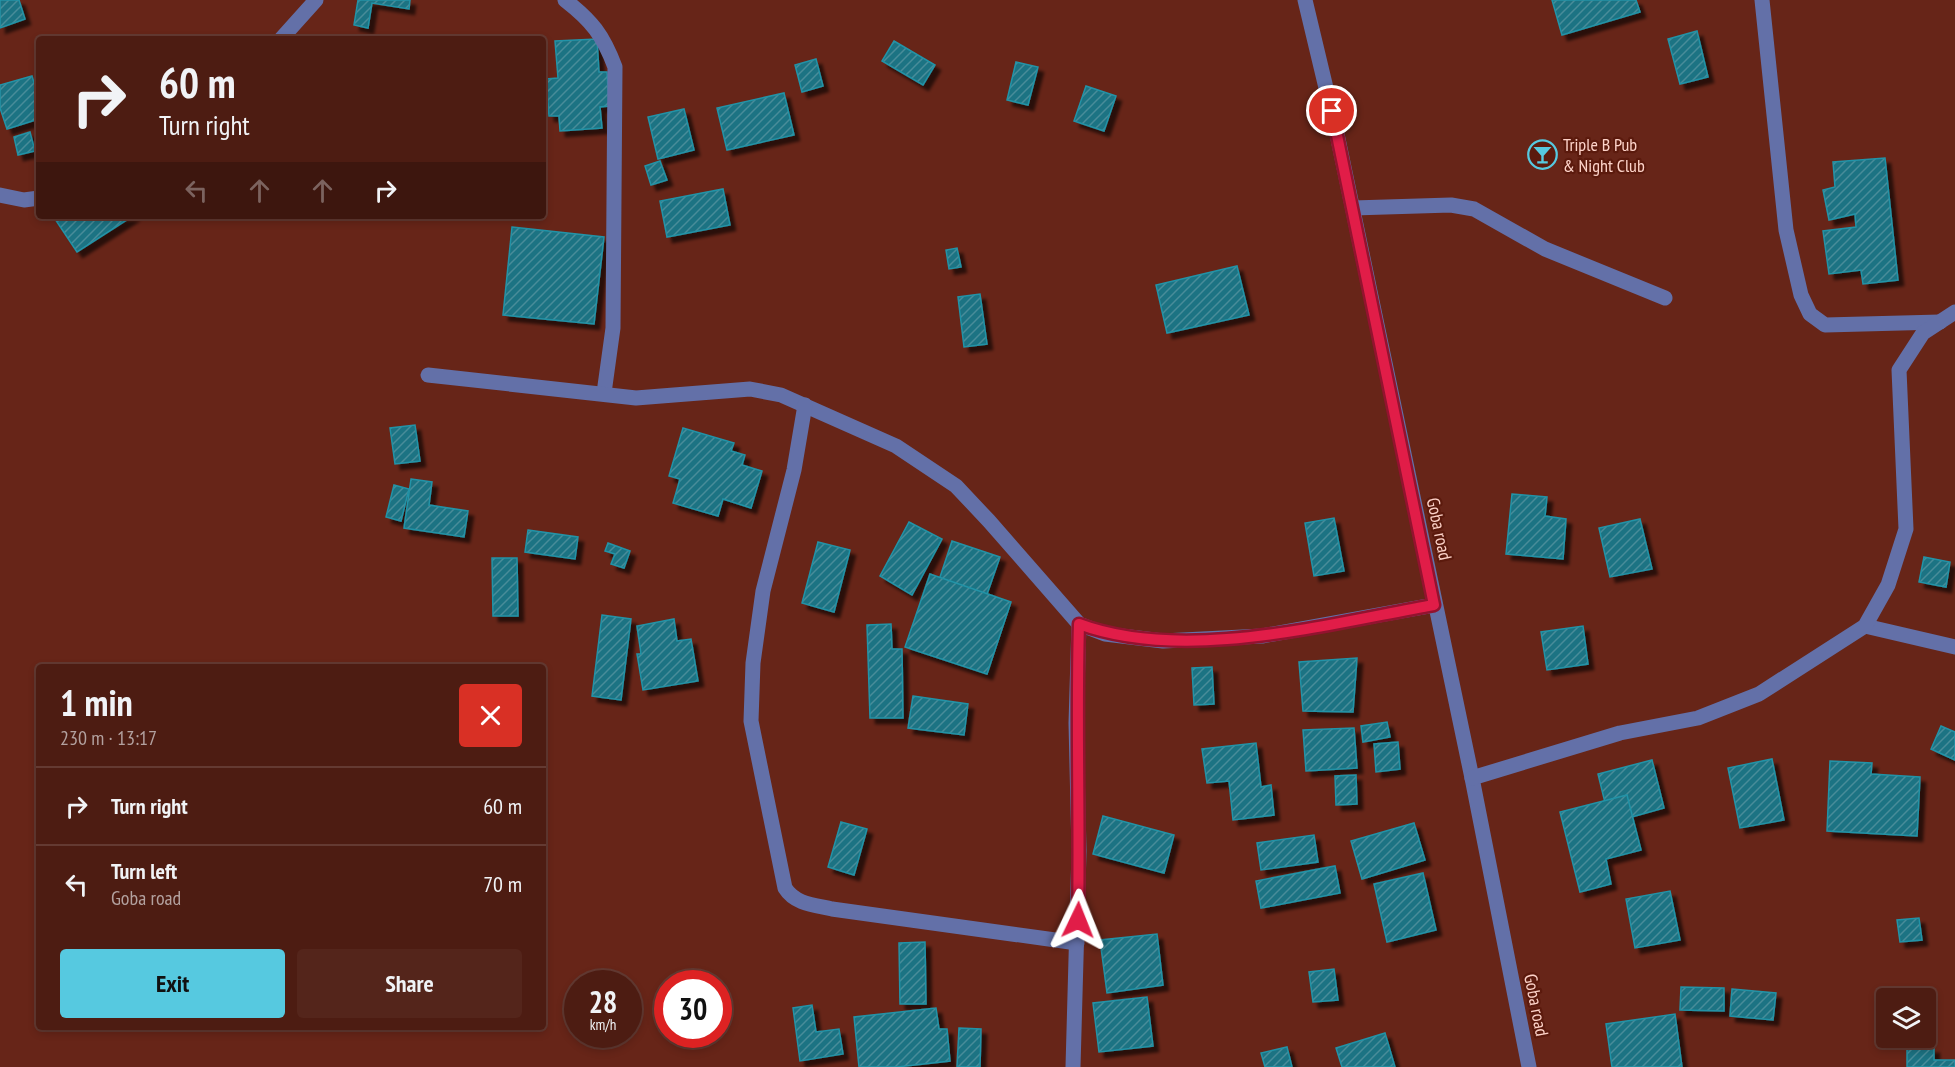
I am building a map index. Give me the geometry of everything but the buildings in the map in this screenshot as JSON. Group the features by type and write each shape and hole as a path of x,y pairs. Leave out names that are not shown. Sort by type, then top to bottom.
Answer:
{"street":[{"path":"284,36 316,0"},
{"path":"565,0 582,13 605,40 615,67 613,328 604,393"},
{"name":"Goba road","path":"1305,0 1353,208 1434,605 1472,778 1529,1067"},
{"path":"1762,0 1786,230 1801,295 1810,314 1825,325 1941,322"},
{"path":"0,195 24,200 36,198"},
{"path":"1353,208 1451,205 1474,209 1545,249 1665,298"},
{"path":"1472,778 1620,733 1698,718 1759,694 1865,626 1888,585 1906,529 1899,370 1923,333 1955,312"},
{"path":"428,375 636,398 750,389 781,395 896,446 956,486 989,520 1079,624 1105,634 1163,641 1262,636 1434,605"},
{"path":"805,405 794,470 763,591 753,663 751,710 754,743 785,888 790,897 798,901 832,909 1077,943"},
{"path":"1073,1067 1079,851 1076,723 1079,624"},
{"path":"1865,626 1955,647"}],"place":[{"name":"Triple B Pub & Night Club","path":"1542,155"}],"route":[{"path":"1078,920 1076,723 1079,624 1105,634 1163,641 1262,636 1434,605 1332,111"}]}
